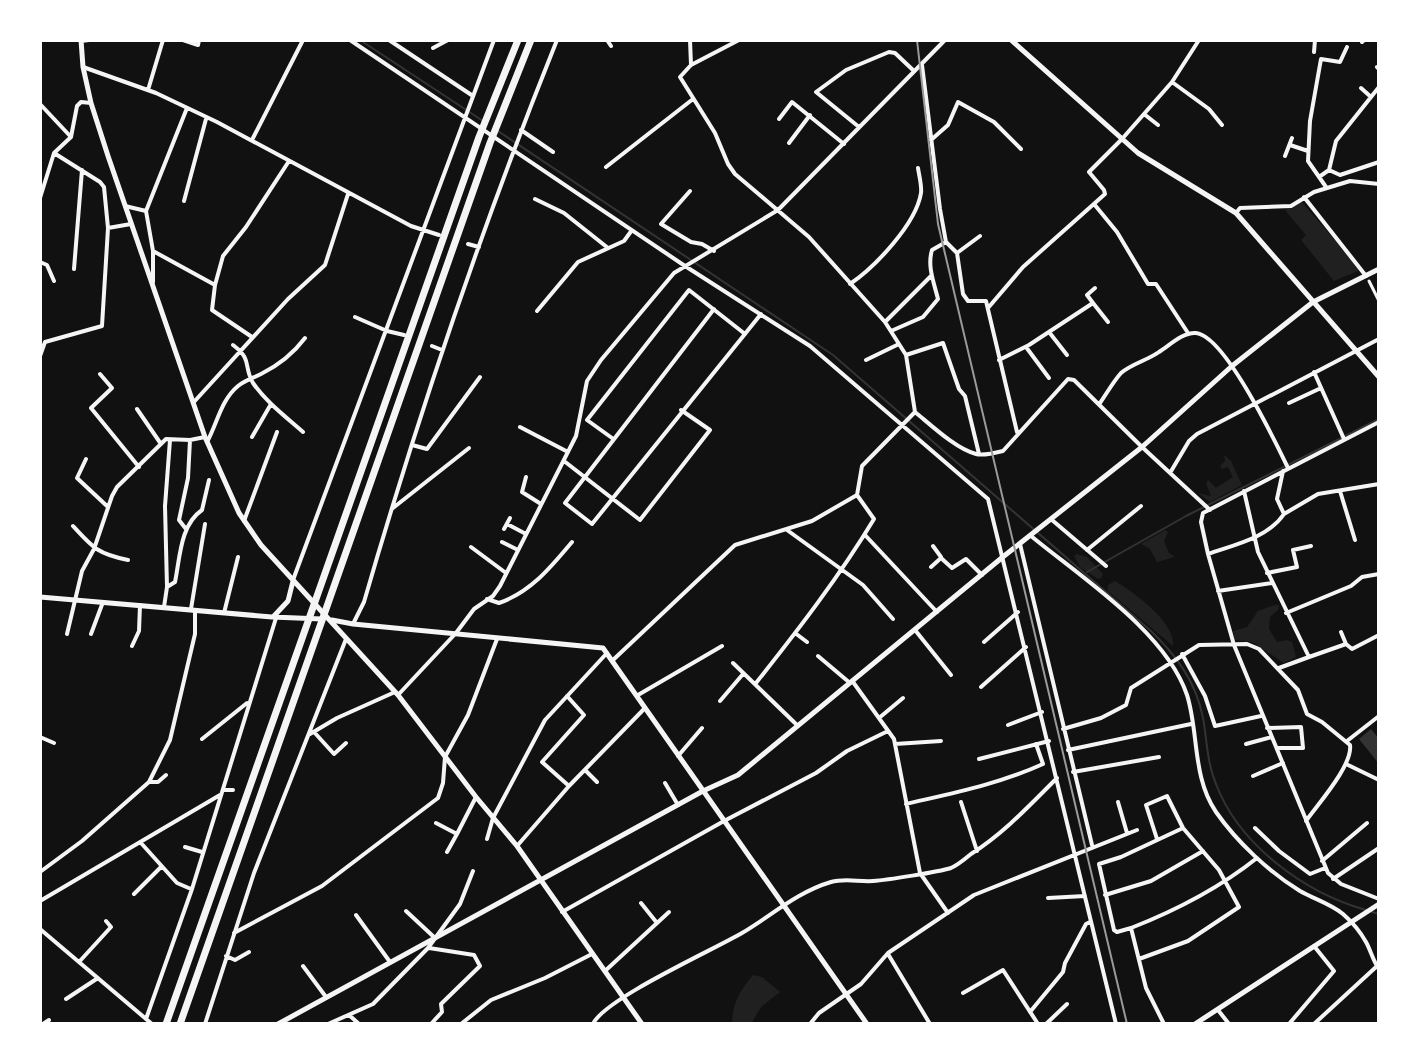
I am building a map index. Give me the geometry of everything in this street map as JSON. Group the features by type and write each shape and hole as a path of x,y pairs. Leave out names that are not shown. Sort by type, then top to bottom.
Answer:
{"highway":[{"path":"166,1024 479,137 518,40"},
{"path":"180,1024 312,642 490,143 531,40"}],"street":[{"path":"89,40 81,41 91,103 206,440 244,521 261,545 397,693 517,846 642,1024"},
{"path":"148,90 163,40"},
{"path":"183,40 198,45 199,40"},
{"path":"252,140 303,40"},
{"path":"350,40 828,359 988,499 1116,1024"},
{"path":"433,48 448,40"},
{"path":"146,1019 192,889 274,617 288,601 293,580 494,40"},
{"path":"353,624 364,602 442,350 521,130 557,40"},
{"path":"607,40 611,46"},
{"path":"690,40 691,65"},
{"path":"739,40 691,65 680,77 715,133 735,174 809,237 885,322 906,355 915,412 946,437 979,454 1003,451 1068,379 1074,380 1210,510"},
{"path":"584,418 587,381 592,372 674,273 778,210 945,40"},
{"path":"1011,40 1158,168 1236,213 1379,377"},
{"path":"1314,52 1315,40"},
{"path":"393,41 473,96"},
{"path":"988,308 1023,267 1105,194 1089,172 1172,82 1197,41"},
{"path":"1326,187 1308,161 1310,121 1321,59 1340,62 1347,47"},
{"path":"859,127 816,92 846,70 889,52 895,53 914,71"},
{"path":"922,64 946,242 957,253 963,294 968,301 986,301 1017,432"},
{"path":"83,67 148,90 187,108 348,193 439,235"},
{"path":"1172,82 1209,109 1222,125"},
{"path":"1319,177 1329,170 1336,141 1379,87"},
{"path":"1361,88 1371,97"},
{"path":"606,167 693,99"},
{"path":"40,198 54,153 71,137 77,106 81,102 91,103"},
{"path":"779,119 792,102 844,144"},
{"path":"931,140 948,125 958,102 994,122 1021,149"},
{"path":"40,104 71,137"},
{"path":"153,286 153,251 146,211 187,108"},
{"path":"1144,114 1158,125"},
{"path":"789,143 810,115"},
{"path":"184,201 206,118"},
{"path":"521,130 553,152"},
{"path":"1285,156 1292,138"},
{"path":"1290,145 1308,151"},
{"path":"40,356 42,343 102,326 108,228 104,187 54,153"},
{"path":"252,337 212,310 215,285 223,256 262,205 289,161"},
{"path":"1329,170 1340,175 1379,162"},
{"path":"850,284 878,262 909,220 921,192 918,168"},
{"path":"74,269 82,170"},
{"path":"1236,213 1240,208 1291,206 1326,187 1350,181 1379,184"},
{"path":"690,191 661,224 691,242 714,251"},
{"path":"193,403 288,299 325,265 348,193"},
{"path":"1304,197 1368,278 1379,301"},
{"path":"535,199 564,213 608,248"},
{"path":"1094,204 1117,232 1148,284 1156,284 1188,333"},
{"path":"125,206 146,211"},
{"path":"108,228 131,224"},
{"path":"537,311 578,262 624,241 632,230"},
{"path":"957,253 980,236"},
{"path":"891,331 923,317 938,299 932,276 932,250 946,242"},
{"path":"468,244 479,247"},
{"path":"153,251 215,285"},
{"path":"40,262 47,265 54,281"},
{"path":"278,1024 703,791 738,775 1142,447 1232,366 1313,302 1368,278 1379,269"},
{"path":"885,322 932,276"},
{"path":"1095,288 1087,295 1108,322"},
{"path":"308,735 337,718 397,693 456,633 474,609 493,596 584,418 689,290 745,334"},
{"path":"999,360 1026,347 1093,303"},
{"path":"714,309 565,503 592,524 761,314"},
{"path":"355,317 404,335"},
{"path":"1049,332 1067,355"},
{"path":"1100,403 1123,371 1188,333 1206,336 1232,366 1256,404 1286,469 1277,499 1284,514"},
{"path":"206,440 226,401 241,384 276,367 296,351 305,338"},
{"path":"1170,473 1189,441 1197,434 1379,339"},
{"path":"906,355 943,343 959,389 965,396 979,454"},
{"path":"866,360 899,344"},
{"path":"233,345 246,356 251,379 271,403 303,432"},
{"path":"432,346 442,350"},
{"path":"1026,347 1049,378"},
{"path":"1314,372 1344,439"},
{"path":"100,374 112,388 91,408 139,467"},
{"path":"412,445 427,449 480,377"},
{"path":"1289,403 1321,388"},
{"path":"252,437 271,403"},
{"path":"137,409 161,444"},
{"path":"564,461 640,520 710,430 681,410"},
{"path":"756,683 843,570 865,535 874,519 857,495 862,466 915,412"},
{"path":"584,418 613,439"},
{"path":"1195,1024 1379,902 1333,879 1325,868 1234,645 1208,554 1201,522 1203,513 1379,422"},
{"path":"520,427 568,452"},
{"path":"244,521 277,432"},
{"path":"67,634 82,571 94,549 117,487 166,439 206,440"},
{"path":"164,607 167,587 165,506 170,440"},
{"path":"186,529 179,520 188,478 190,440"},
{"path":"391,509 469,448"},
{"path":"86,459 77,478 108,507"},
{"path":"526,477 522,492 541,504"},
{"path":"167,587 175,582 186,529 192,517 202,510 209,480"},
{"path":"1208,554 1255,538 1284,514 1318,494 1379,484"},
{"path":"1244,491 1267,573 1309,657"},
{"path":"1340,491 1355,540"},
{"path":"613,660 735,545 812,521 857,495"},
{"path":"1087,550 1141,506"},
{"path":"1050,522 1106,566"},
{"path":"40,872 82,841 149,782 170,740 195,634 193,610 205,524"},
{"path":"507,524 526,534"},
{"path":"73,526 103,555 128,560"},
{"path":"787,530 863,585 893,619"},
{"path":"865,535 937,612"},
{"path":"1031,536 1121,611 1153,640 1171,662 1187,696 1206,793 1215,811 1257,858 1299,890 1342,913 1366,941 1378,968 1314,1024"},
{"path":"502,542 518,550"},
{"path":"487,599 499,603 523,592 547,571 572,542"},
{"path":"1020,544 1092,846"},
{"path":"933,546 952,568 966,559 982,575"},
{"path":"1267,573 1297,567 1293,550 1311,546"},
{"path":"471,547 506,573"},
{"path":"224,613 238,557"},
{"path":"931,567 941,558"},
{"path":"1286,613 1351,586 1362,577 1379,574"},
{"path":"1218,591 1272,583"},
{"path":"40,597 330,620 603,648 867,1024"},
{"path":"91,634 103,602"},
{"path":"132,646 139,631 140,605"},
{"path":"984,642 1018,612"},
{"path":"915,630 951,675"},
{"path":"1341,632 1352,649 1379,635"},
{"path":"795,633 807,642"},
{"path":"205,1024 226,956 288,785 346,639"},
{"path":"234,933 322,886 438,798 443,783 445,757 468,715 497,639"},
{"path":"1279,668 1346,644"},
{"path":"1063,729 1101,718 1126,705 1131,688 1199,645 1253,646 1279,668 1298,690 1307,714 1347,741 1351,751 1346,764 1306,821"},
{"path":"638,695 722,646"},
{"path":"981,687 1026,647"},
{"path":"487,839 493,818 545,720 607,653"},
{"path":"1182,654 1205,696 1215,726 1261,716"},
{"path":"818,656 852,683 895,744 920,873 948,913"},
{"path":"733,663 798,726"},
{"path":"720,701 743,674"},
{"path":"567,696 584,715 542,762 569,786"},
{"path":"879,718 903,698"},
{"path":"202,739 249,701"},
{"path":"517,846 569,786 645,708"},
{"path":"1008,725 1042,712"},
{"path":"1347,741 1379,716"},
{"path":"1068,750 1192,724"},
{"path":"1267,728 1301,727 1303,748 1277,748"},
{"path":"678,756 702,728"},
{"path":"562,912 816,773 847,751 888,731"},
{"path":"314,732 334,754 346,743"},
{"path":"40,737 54,743"},
{"path":"1246,744 1272,737"},
{"path":"895,744 941,741"},
{"path":"979,759 1049,741"},
{"path":"906,804 1001,781 1043,764 1036,744"},
{"path":"1073,772 1159,757"},
{"path":"1253,776 1283,763"},
{"path":"1346,764 1379,780"},
{"path":"585,770 597,782"},
{"path":"149,782 158,782 166,775"},
{"path":"593,1024 597,1016 667,971 686,964 745,931 784,904 836,881 873,881 951,868 1003,832 1057,778"},
{"path":"665,783 678,805"},
{"path":"278,786 288,785"},
{"path":"40,901 222,792 233,790"},
{"path":"1139,959 1188,941 1239,907 1203,851 1183,828 1167,796 1146,805 1157,839"},
{"path":"447,852 476,797"},
{"path":"961,802 977,851"},
{"path":"1118,802 1127,833"},
{"path":"436,823 457,834"},
{"path":"1322,861 1367,823"},
{"path":"1183,828 1099,864 1117,932 1177,909 1225,883 1257,858"},
{"path":"1255,828 1310,874 1325,868"},
{"path":"810,1024 819,1013 861,984 888,953 974,895 1137,830"},
{"path":"141,843 177,883 192,889"},
{"path":"185,847 203,853"},
{"path":"1333,879 1379,848"},
{"path":"1105,895 1151,881 1203,851"},
{"path":"134,894 161,867"},
{"path":"328,1024 373,1004 428,948 460,904 473,871"},
{"path":"1048,898 1085,896"},
{"path":"641,903 657,923"},
{"path":"406,911 435,938"},
{"path":"605,971 669,912"},
{"path":"356,915 390,962"},
{"path":"79,962 111,927 106,921"},
{"path":"1030,1012 1063,972 1086,924 1091,922"},
{"path":"1131,928 1146,988 1164,1024"},
{"path":"40,929 152,1024"},
{"path":"1289,1024 1334,971 1313,945"},
{"path":"428,948 474,955 480,966 441,1004 442,1012 431,1024"},
{"path":"226,956 235,960 249,952"},
{"path":"888,953 930,1024"},
{"path":"461,1024 491,1000 592,954"},
{"path":"303,966 326,997"},
{"path":"963,993 1003,970 1038,1024"},
{"path":"66,999 98,978"},
{"path":"1046,1024 1067,1004"},
{"path":"1218,1010 1229,1024"},
{"path":"349,1014 359,1024"},
{"path":"43,1024 49,1020"}],"shaded area":[{"path":"1300,200 1358,267 1358,271 1334,281 1301,240 1306,235 1285,210"},
{"path":"1224,455 1231,461 1242,485 1210,502 1198,493 1211,496 1206,483 1208,480 1216,488 1233,477 1228,467 1222,469 1220,466 1225,461"},
{"path":"1165,530 1168,532 1164,541 1169,553 1175,557 1157,562 1150,549 1141,544"},
{"path":"1074,556 1087,557 1103,574 1101,578 1080,567"},
{"path":"1115,581 1161,618 1172,637 1173,646 1108,591 1108,585"},
{"path":"1279,605 1278,610 1270,617 1269,629 1277,642 1292,642 1296,657 1284,663 1252,642 1235,640 1233,631 1247,627 1258,611"},
{"path":"1371,729 1379,739 1379,764 1359,739"},
{"path":"753,975 762,977 780,992 761,1007 751,1024 732,1024 738,998"}],"waterway":[{"path":"360,40 483,121"},
{"path":"498,131 833,355 1151,631 1177,660 1196,693 1213,776 1241,827 1257,846 1298,879 1320,892 1366,910"},
{"path":"1087,572 1186,516 1379,419"},
{"path":"1372,912 1379,914"}],"railway":[{"path":"917,40 938,224 1127,1024"}]}
